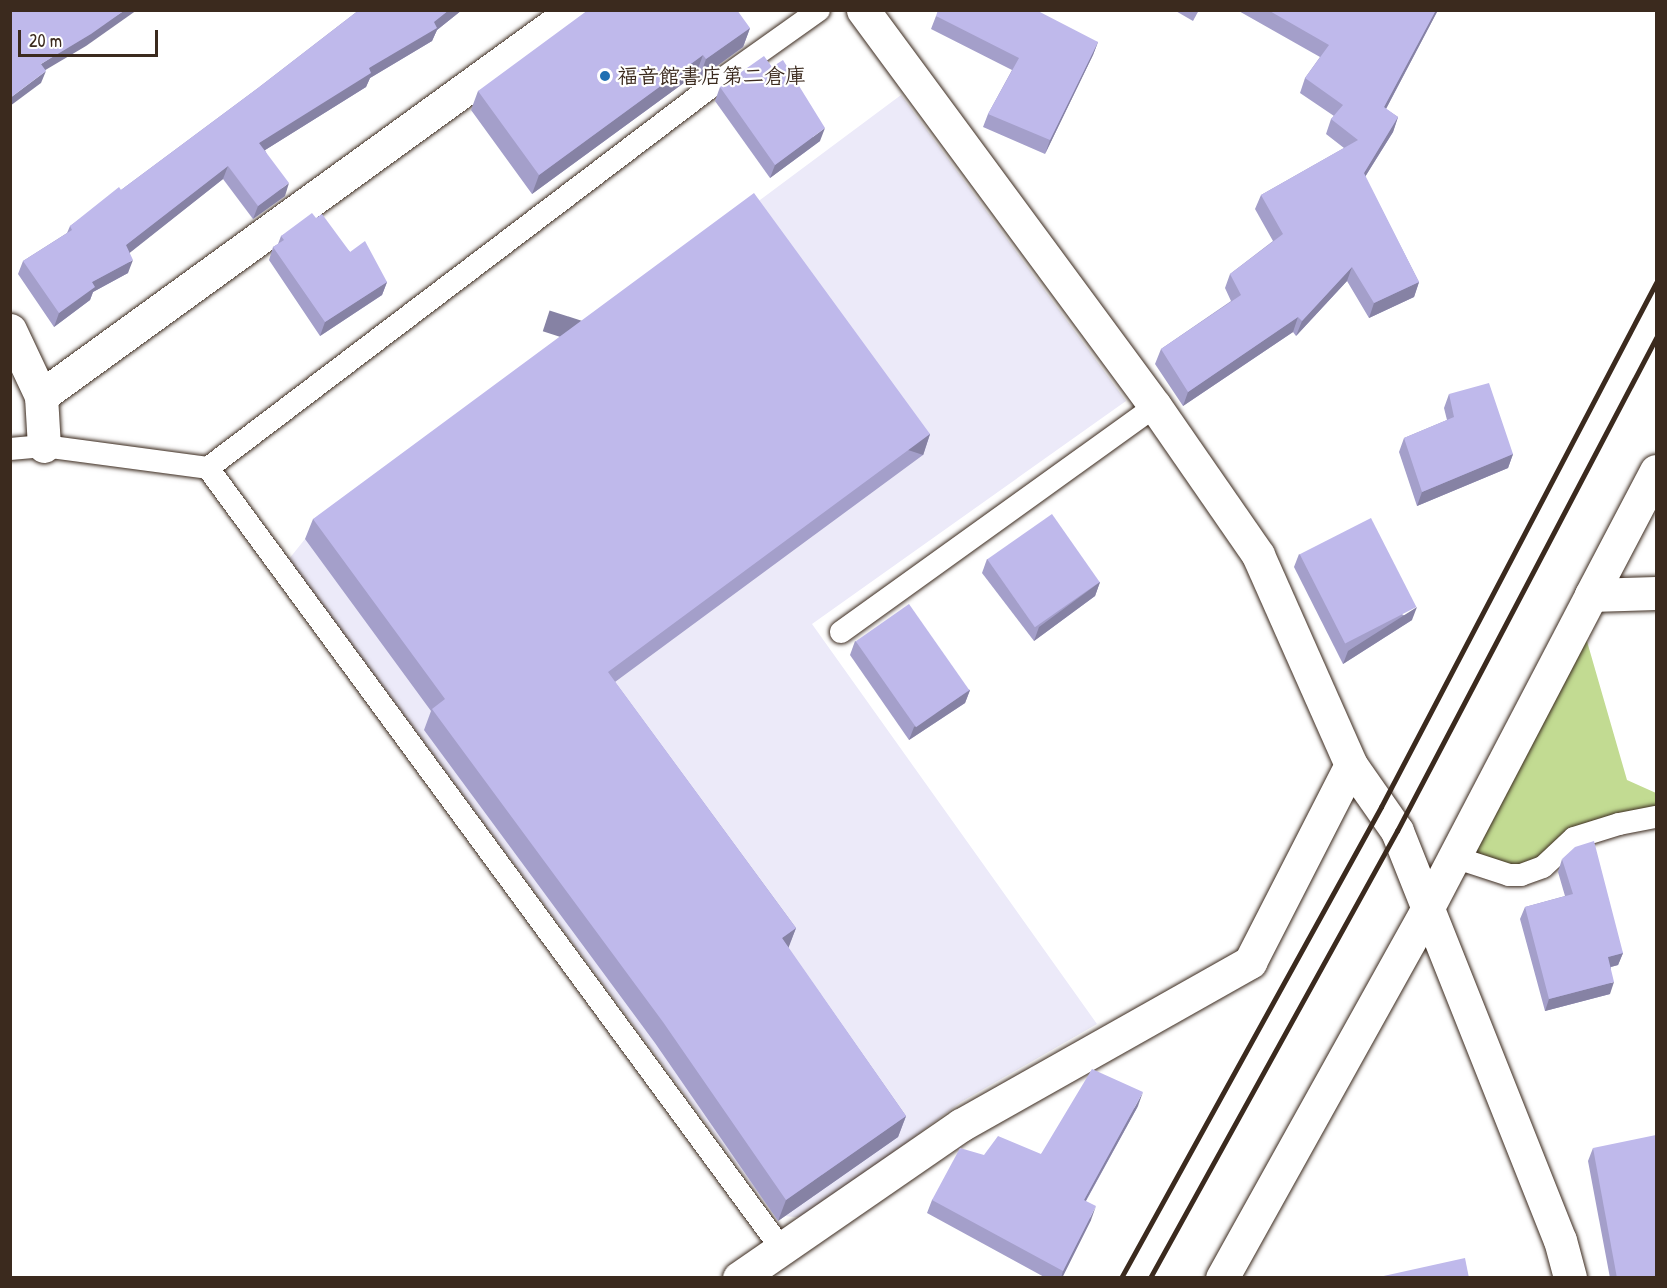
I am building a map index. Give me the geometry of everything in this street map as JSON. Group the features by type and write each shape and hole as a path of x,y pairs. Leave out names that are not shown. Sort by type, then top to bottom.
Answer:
{"street":[{"path":"41,396 574,10"},
{"path":"863,10 1155,406 1258,555 1351,765 1397,831 1426,911 1560,1240 1570,1278"},
{"path":"10,330 41,396 44,446"},
{"path":"1222,1278 1426,911 1656,471"},
{"path":"1591,595 1656,593"},
{"path":"739,1278 961,1125 1250,962 1351,765"}],"lane":[{"path":"10,449 44,446 208,468 708,89 819,10"},
{"path":"841,632 1155,406"},
{"path":"208,468 781,1248"},
{"path":"1454,857 1509,875 1521,875 1543,867 1574,838 1618,824 1656,817"}],"shaded area":[{"path":"901,95 1126,401 812,624 1097,1024 961,1102 805,1218 774,1215 289,559 305,539"}],"green space":[{"path":"1580,617 1627,780 1656,793 1656,817 1618,824 1533,872 1454,857"}],"building":[{"path":"10,10 125,10 91,34 41,64 46,71 10,98"},
{"path":"359,10 449,10 434,22 437,28 369,68 371,73 259,143 289,183 258,206 228,166 126,245 133,260 92,282 95,287 59,313 23,261 72,230 70,226 119,187 121,190"},
{"name":"福音館書店第二倉庫","path":"588,10 737,10 750,28 706,59 703,55 539,175 478,91"},
{"path":"938,10 1036,10 1098,42 1050,140 988,114 1019,58 936,16"},
{"path":"1268,10 1436,10 1384,107 1398,117 1364,173 1419,282 1374,303 1352,267 1302,321 1298,317 1188,392 1161,349 1241,295 1230,274 1283,234 1261,195 1358,140 1331,119 1343,105 1305,78 1329,45"},
{"path":"764,56 772,67 783,60 825,128 775,165 720,87"},
{"path":"754,193 930,434 608,672 796,928 782,938 906,1116 786,1200 663,1022 432,709 445,699 313,519"},
{"path":"312,213 316,218 322,214 350,252 365,241 387,282 325,322 273,247 284,240 281,236"},
{"path":"1489,383 1513,454 1422,492 1404,438 1454,417 1449,394"},
{"path":"1052,514 1100,582 1035,627 987,559"},
{"path":"1371,518 1416,607 1345,643 1300,554"},
{"path":"909,604 969,690 916,727 856,641"},
{"path":"1594,841 1623,953 1608,957 1614,982 1549,999 1525,907 1573,894 1562,859 1575,847"},
{"path":"1092,1069 1143,1092 1084,1200 1096,1206 1063,1271 932,1200 960,1148 984,1155 998,1136 1041,1154"},
{"path":"1656,1135 1656,1278 1617,1278 1593,1148"},
{"path":"1465,1258 1469,1278 1379,1278 1379,1277"}],"railway":[{"path":"1121,1278 1381,807 1656,283"},
{"path":"1150,1278 1397,831 1656,338"}],"place":[{"name":"福音館書店第二倉庫","path":"605,76"}]}
